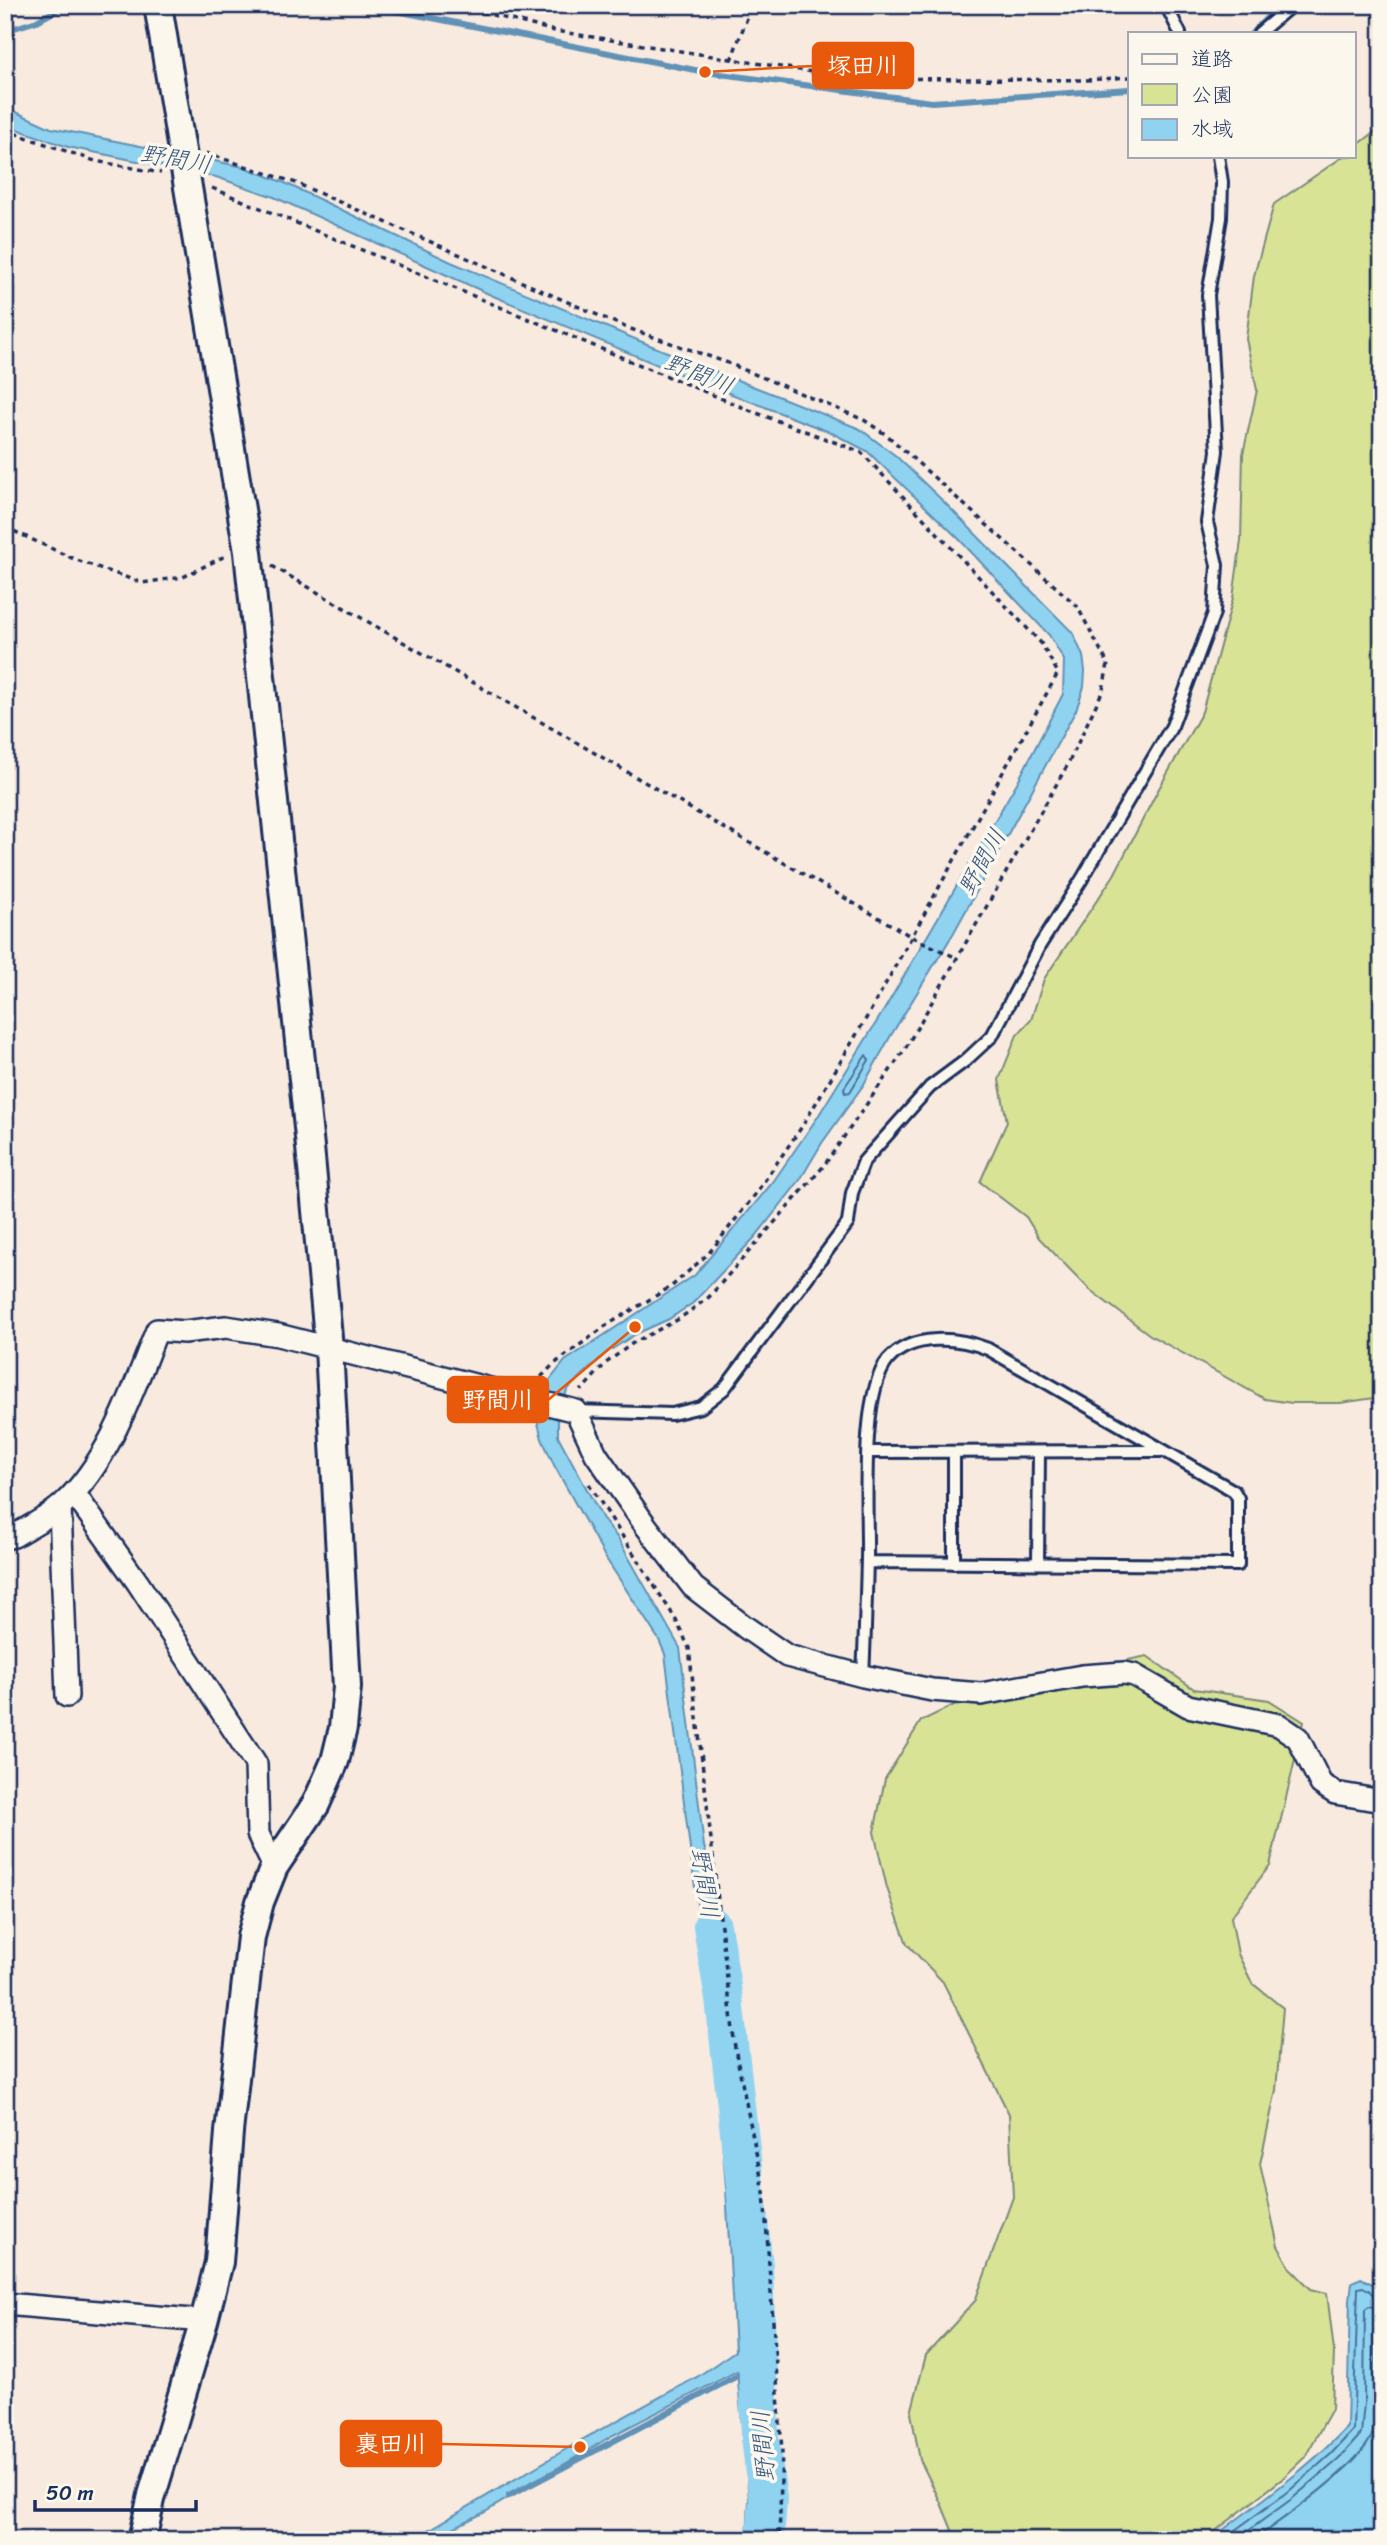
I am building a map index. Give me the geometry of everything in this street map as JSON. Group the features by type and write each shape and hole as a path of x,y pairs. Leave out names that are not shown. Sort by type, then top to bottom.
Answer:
{"street":[{"path":"142,2540 152,2495 219,2262 229,2132 251,1937 260,1902 274,1867 316,1804 335,1761 343,1728 347,1688 329,1348 248,552 158,5"},
{"path":"5,1538 14,1536 67,1500 98,1459 126,1407 157,1330 184,1332 226,1327 278,1335 576,1411 596,1454 693,1587 787,1656 863,1676 932,1690 981,1694 1092,1674 1124,1672 1188,1706 1279,1725 1298,1738 1321,1784 1335,1793 1382,1801"},
{"path":"67,1500 67,1696"},
{"path":"67,1500 138,1584 256,1764 258,1834 274,1867"},
{"path":"5,2304 204,2321"}],"lane":[{"path":"1166,5 1180,32"},
{"path":"1260,32 1292,5"},
{"path":"576,1411 672,1414 701,1407 724,1389 848,1223 852,1193 864,1161 883,1136 930,1087 992,1037 1040,945 1172,726 1214,613 1217,565 1207,522 1217,451 1208,295 1221,218 1222,182 1218,158"},
{"path":"863,1676 869,1429 879,1375 889,1360 903,1348 933,1340 961,1341 988,1349 1234,1491 1238,1498 1238,1565 867,1562"},
{"path":"868,1452 1164,1451"},
{"path":"954,1452 954,1563"},
{"path":"1038,1563 1039,1452"}],"path":[{"path":"5,14 27,5"},
{"path":"453,5 555,31 850,78 1073,80 1128,77"},
{"path":"731,60 752,5"},
{"path":"5,130 95,161 186,177 754,412 861,452 1041,643 1058,673 872,1010 803,1125 754,1196 709,1253 672,1286 607,1325 554,1364 534,1385 531,1398"},
{"path":"181,145 296,183 625,327 728,363 864,420 888,436 1077,606 1108,664 1103,690 1067,766 905,1049 823,1167 709,1297 679,1319 633,1343 606,1363 581,1391 576,1411"},
{"path":"5,527 74,558 142,583 183,577 228,555 248,552 912,937 957,958"},
{"path":"586,1478 675,1618 689,1648 734,2048 764,2192 782,2451 779,2540"}],"green space":[{"path":"1382,130 1382,1397 1340,1403 1292,1403 1265,1399 1150,1335 1090,1290 1039,1238 1026,1217 980,1182 1007,1122 999,1080 1017,1035 1031,1020 1044,979 1114,875 1202,712 1233,598 1241,541 1243,454 1257,390 1246,339 1254,276 1274,204 1341,158 1356,158 1356,146 1376,131"},
{"path":"1147,1656 1194,1689 1269,1700 1304,1722 1270,1865 1231,1917 1238,1954 1252,1983 1283,2008 1276,2090 1260,2164 1278,2246 1290,2268 1311,2289 1327,2293 1334,2351 1332,2409 1305,2457 1282,2479 1204,2540 956,2540 920,2460 911,2413 926,2355 975,2301 1013,2197 1009,2114 943,1982 907,1944 887,1888 874,1832 885,1779 921,1721 987,1689"}],"water":[{"name":"野間川","path":"5,107 51,128 244,167 285,183 451,262 860,429 896,456 1073,633 1083,656 1084,687 1076,710 953,934 864,1084 822,1143 800,1180 756,1236 693,1303 606,1353 567,1390 558,1421 558,1436 604,1521 617,1537 680,1648 704,1846 712,1874 756,2360 756,2418 764,2500 760,2540 747,2540 749,2499 737,2371 613,2435 485,2512 449,2530 439,2540 412,2540 585,2438 697,2377 735,2351 726,2188 712,2020 665,1654 659,1640 605,1557 554,1465 542,1439 536,1415 542,1390 565,1361 695,1275 773,1182 817,1118 884,1010 1018,781 1063,694 1064,660 1049,635 958,538 867,451 832,433 677,373 491,295 274,197 216,177 68,147 5,125"},
{"path":"1361,2278 1376,2286 1382,2305 1382,2540 1210,2540 1298,2472 1347,2427 1350,2300 1352,2282"}],"waterway":[{"path":"5,31 37,21 66,5"},
{"path":"366,5 705,72 932,102 1128,89"},
{"path":"1253,32 1279,5"},
{"name":"野間川","path":"712,1926 724,1999 754,2266 760,2438 768,2499 765,2540"},
{"path":"509,2496 758,2365"}],"place":[{"name":"塚田川","path":"705,72"},
{"name":"野間川","path":"635,1327"},
{"name":"裏田川","path":"580,2447"}]}
